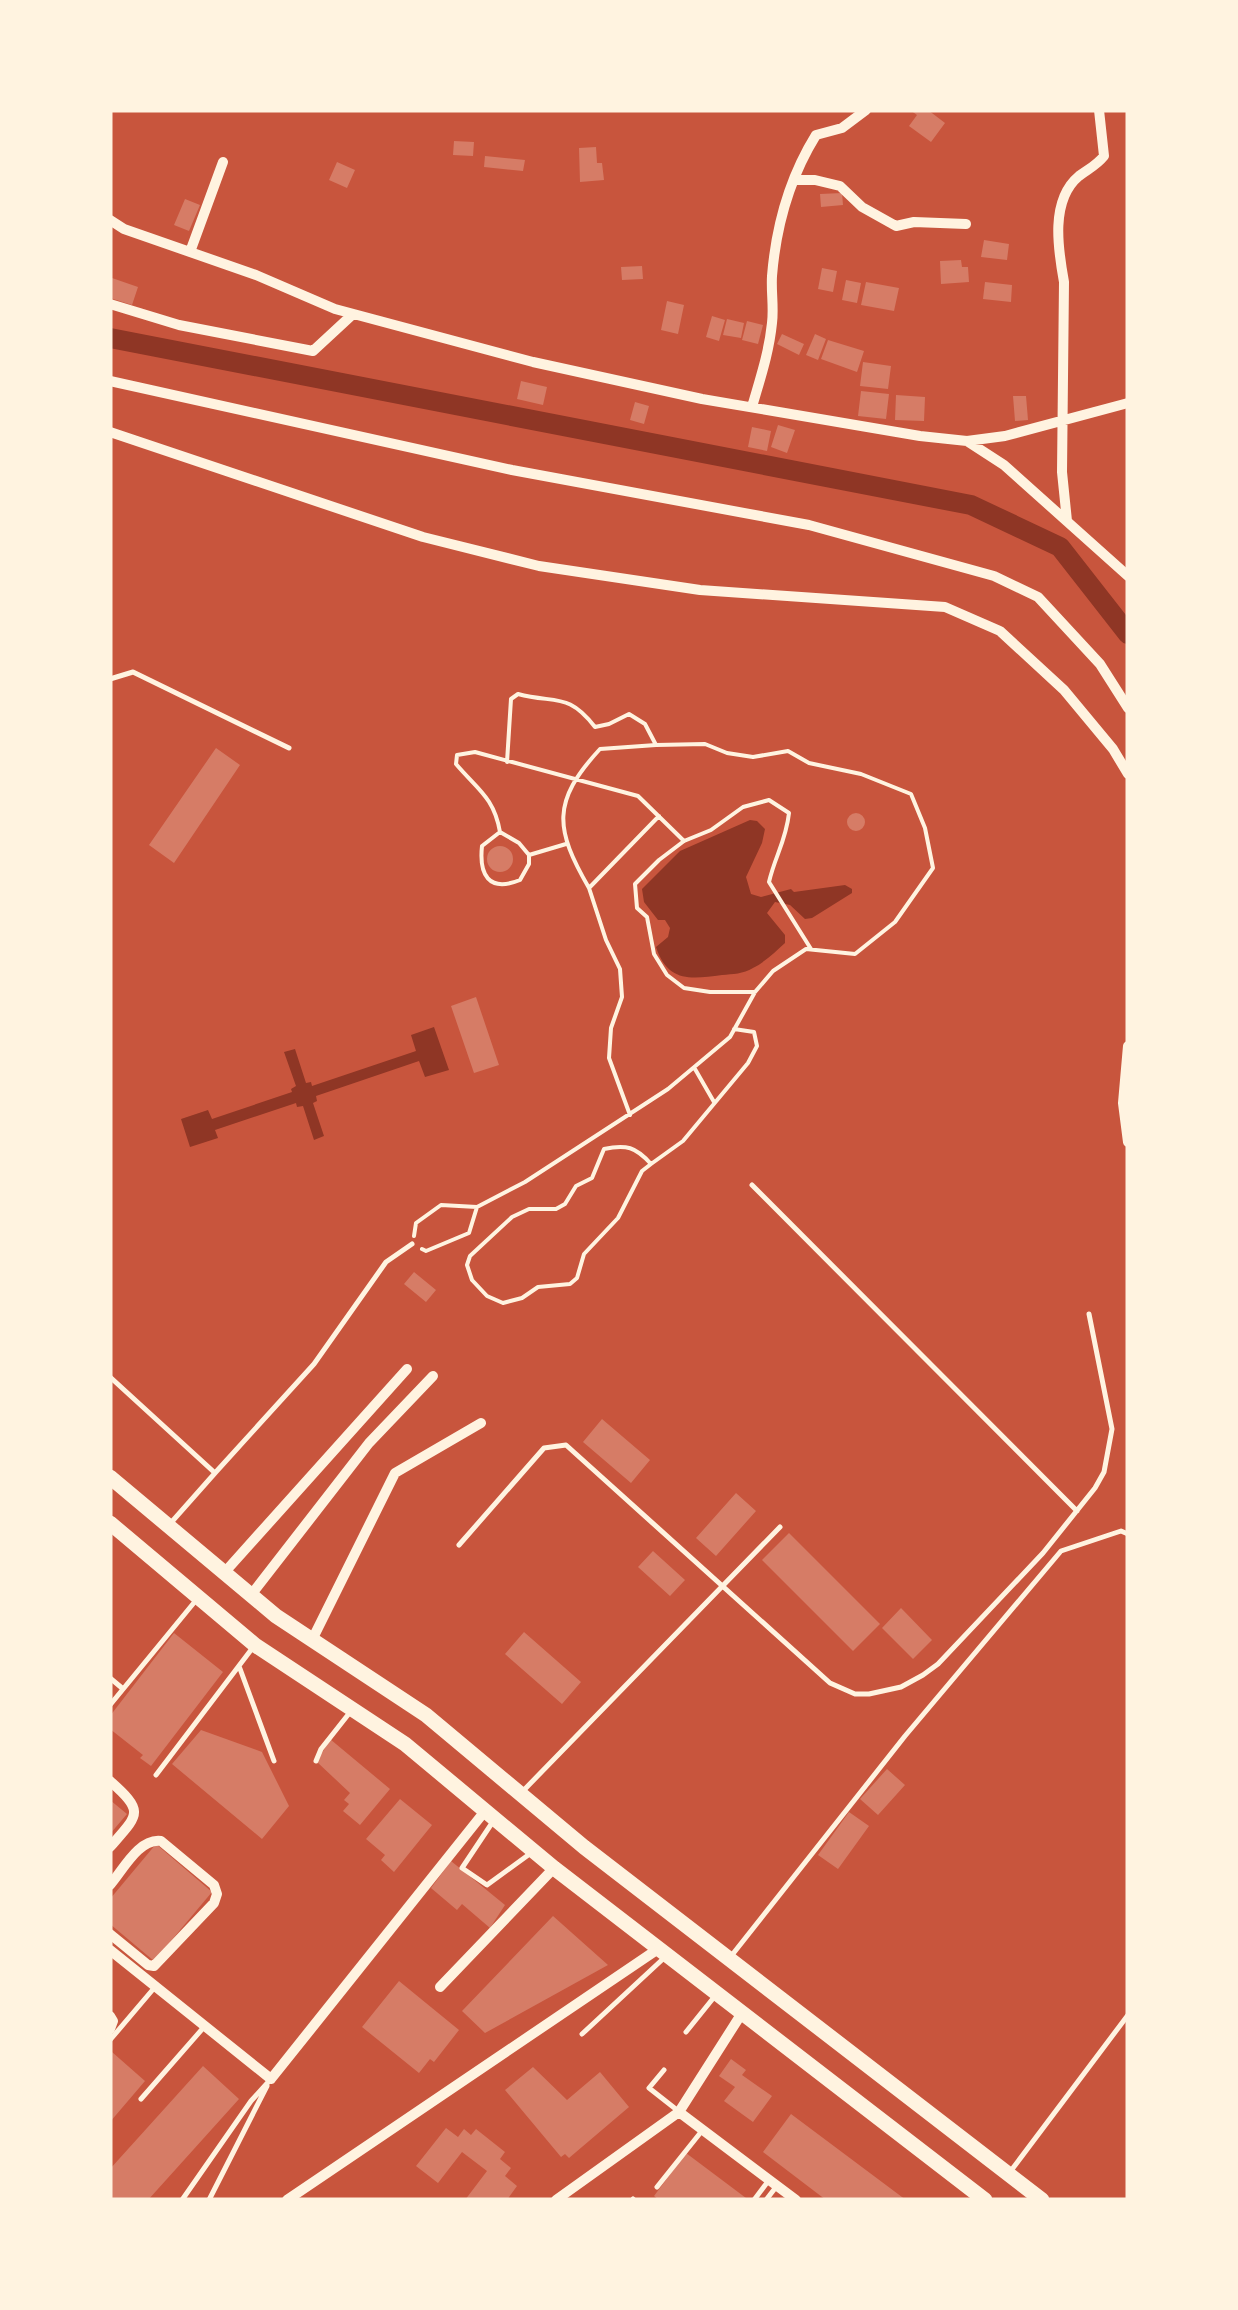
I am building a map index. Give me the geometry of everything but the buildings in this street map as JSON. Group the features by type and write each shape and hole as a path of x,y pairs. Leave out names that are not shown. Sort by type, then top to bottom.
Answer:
{"main road":[{"path":"110,1503 116,1482 276,1616 426,1715 729,1959 1042,2200"},
{"path":"110,1524 255,1645 405,1744 554,1868 984,2200"}],"street":[{"path":"752,407 773,320 772,279 778,224 794,180 816,135 842,128 866,110"},
{"path":"1067,522 1062,472 1064,282 1059,257 1060,212 1066,192 1104,156 1099,110"},
{"path":"190,252 223,162"},
{"path":"794,180 840,186 862,207 896,226 914,222 966,224"},
{"path":"110,220 124,229 353,314 534,362 752,407 966,441 1005,436 1128,403"},
{"path":"110,304 179,325 314,352 353,314"},
{"path":"110,382 512,470 808,525 994,576 1038,597 1100,664 1128,708"},
{"path":"110,432 422,537 539,566 700,590 945,607 1000,631 1064,690 1114,750 1128,774"},
{"path":"966,441 1004,465 1128,576"},
{"path":"1128,1046 1122,1103 1128,1142"},
{"path":"224,1573 407,1369"},
{"path":"251,1595 369,1443 433,1376"},
{"path":"312,1640 395,1472 481,1423"},
{"path":"110,1781 133,1801 137,1810 110,1847"},
{"path":"110,1951 271,2079 490,1815"},
{"path":"110,1886 144,1844 152,1840 161,1841 214,1885 217,1894 214,1903 154,1966 110,1934"},
{"path":"440,1987 554,1868"},
{"path":"287,2200 662,1952"},
{"path":"556,2200 679,2112 742,2013"},
{"path":"110,2016 114,2022 110,2030"},
{"path":"679,2112 796,2200"}],"lane":[{"path":"110,680 134,672 289,748"},
{"path":"752,1185 1076,1511"},
{"path":"168,1526 314,1364 386,1262 412,1244"},
{"path":"459,1544 544,1448 566,1446 830,1684 855,1694 901,1687 938,1664 1043,1554 1104,1472 1112,1429 1088,1314"},
{"path":"110,1376 215,1473"},
{"path":"520,1794 780,1528"},
{"path":"729,1959 905,1736 1061,1551 1120,1531 1128,1534"},
{"path":"110,1705 198,1598"},
{"path":"156,1775 255,1645"},
{"path":"239,1666 274,1761"},
{"path":"110,1678 122,1688"},
{"path":"316,1762 353,1708"},
{"path":"490,1815 462,1868 488,1885 534,1851"},
{"path":"582,2034 662,1952"},
{"path":"110,2040 155,1987"},
{"path":"686,2032 717,1994"},
{"path":"1009,2174 1128,2015"},
{"path":"141,2100 204,2028"},
{"path":"664,2070 649,2088 679,2112"},
{"path":"182,2200 251,2101 271,2079"},
{"path":"209,2200 271,2079"},
{"path":"657,2186 703,2130"},
{"path":"767,2200 773,2183"},
{"path":"754,2200 773,2183"}],"path":[{"path":"506,762 511,699 518,694 563,699 584,712 596,727 629,714 645,724 656,745"},
{"path":"477,1207 469,1233 426,1251 412,1244 416,1223 441,1205 477,1207 525,1182 630,1116 694,1069 734,1029 755,992 773,971 811,949 855,954 895,922 933,868 911,794 861,774 809,763 788,751 753,757 705,744 600,749 574,778 562,831 620,969 622,998 611,1028 609,1058 630,1116"},
{"path":"500,832 497,814 485,792 456,764 458,755 475,752 638,796 684,841"},
{"path":"755,992 684,988 666,975 654,954 646,917 637,908 635,884 658,860 684,841 711,830 743,806 769,800 790,812 786,838 768,882 811,949"},
{"path":"589,888 659,816"},
{"path":"500,832 519,842 529,855 520,880 508,885 496,884 480,866 482,846 500,832"},
{"path":"529,855 566,844"},
{"path":"650,1164 638,1150 627,1146 604,1150 592,1178 576,1186 565,1204 556,1209 529,1209 512,1218 470,1256 472,1280 488,1296 503,1303 522,1298 538,1287 570,1284 584,1254 608,1232 642,1171 684,1140 748,1062 757,1046 754,1032 734,1029"},
{"path":"694,1069 714,1102"}],"shaded area":[{"path":"750,820 765,829 746,877 751,894 761,897 791,889 794,892 845,885 852,893 805,919 790,905 775,902 767,913 785,935 785,943 749,970 700,977 674,973 656,947 668,937 670,928 644,902 642,889 680,851"},
{"path":"434,1027 449,1070 425,1077 419,1061 316,1096 313,1103 324,1136 314,1140 303,1106 297,1107 296,1103 215,1130 218,1138 190,1147 181,1119 208,1110 212,1119 292,1092 296,1086 284,1052 295,1049 306,1083 311,1082 312,1086 416,1051 411,1035"}],"waterway":[{"path":"110,338 971,505 1060,547 1128,634"}]}
